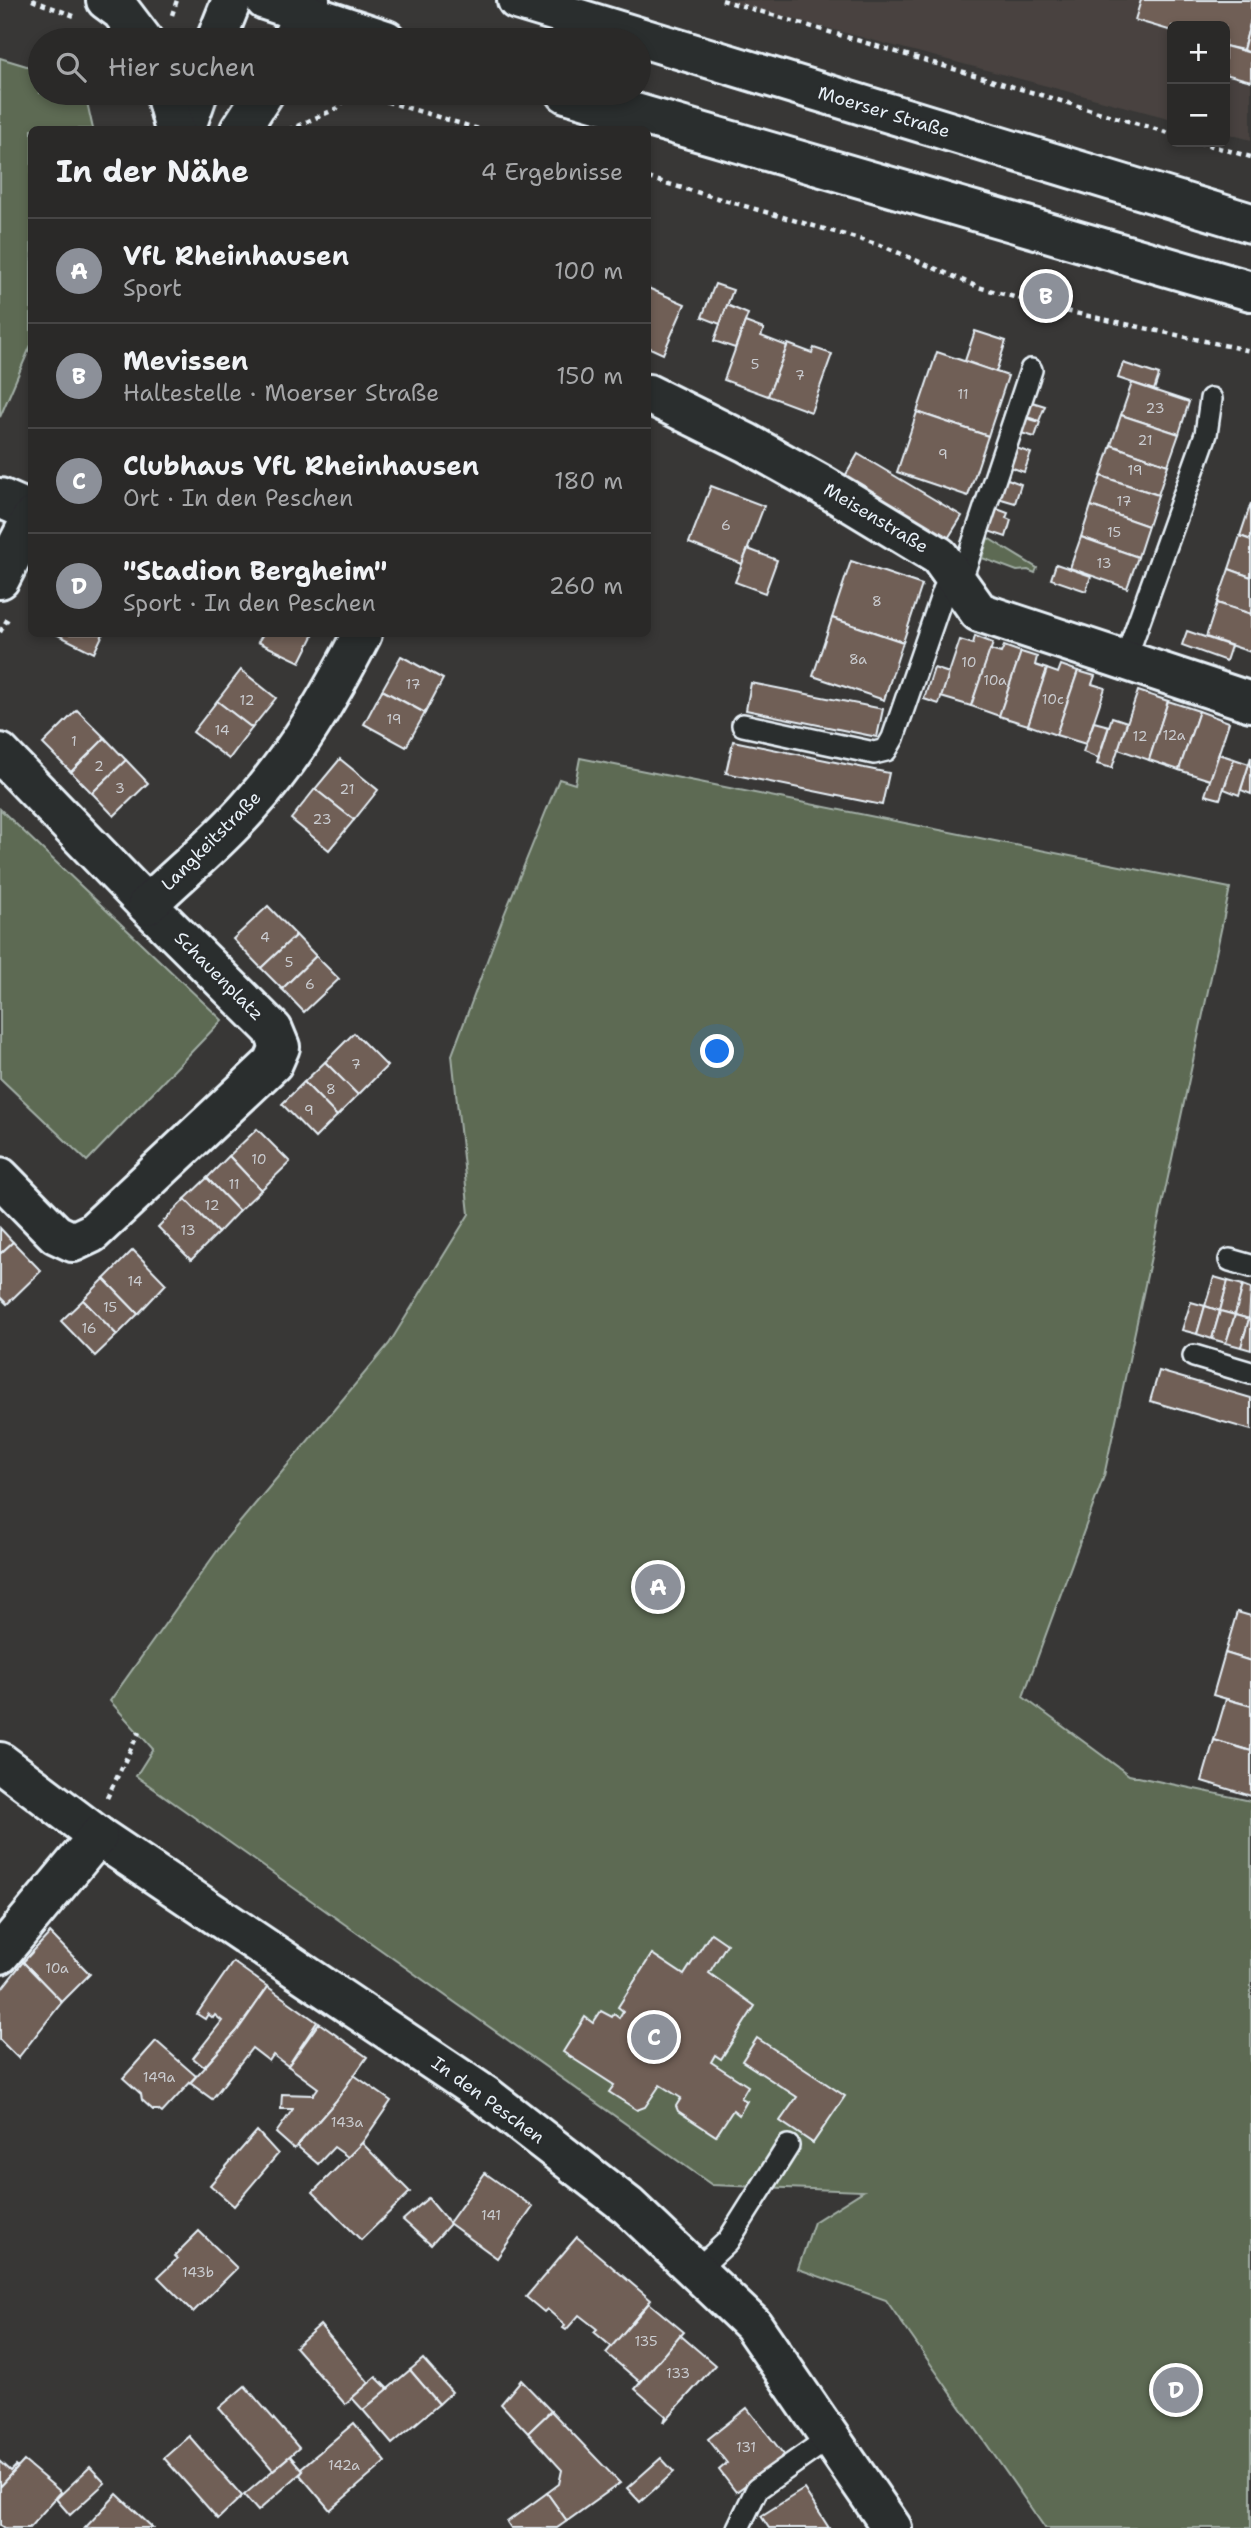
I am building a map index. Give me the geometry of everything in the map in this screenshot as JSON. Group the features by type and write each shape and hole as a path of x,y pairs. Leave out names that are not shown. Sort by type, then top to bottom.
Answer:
{"street":[{"path":"221,28 232,0"},
{"path":"265,0 301,18 340,28"},
{"name":"Moerser Straße","path":"524,1 612,28"},
{"path":"92,8 121,11 134,28"},
{"name":"Moerser Straße","path":"651,40 1251,223"},
{"path":"168,105 174,126"},
{"path":"186,126 194,105"},
{"path":"243,126 256,105"},
{"path":"608,105 1251,291"},
{"name":"Meisenstraße","path":"651,395 747,443 939,556 979,612 1251,702"},
{"path":"0,498 28,512"},
{"path":"0,579 28,522"},
{"name":"Langkeitstraße","path":"147,905 248,809 296,750 335,686 360,637"},
{"name":"Schauenplatz","path":"0,753 273,1030 280,1046 273,1063 92,1233 73,1242 56,1234 0,1177"},
{"name":"In den Peschen","path":"0,1762 93,1832 486,2095 628,2206 752,2324 892,2528"},
{"path":"0,1954 93,1832"}],"lane":[{"path":"743,725 874,753 886,750 893,738 944,590 965,568 1031,370"},
{"path":"1125,660 1206,435 1212,399"},
{"path":"1230,1260 1251,1266"},
{"path":"1194,1356 1251,1373"},
{"path":"696,2272 728,2241 788,2146"},
{"path":"738,2528 757,2489 829,2438"}],"path":[{"path":"32,0 92,8"},
{"path":"722,0 1167,133"},
{"path":"297,126 340,105"},
{"path":"398,105 469,126"},
{"path":"1216,147 1251,157"},
{"path":"651,179 883,246 978,287 1061,310 1251,351"},
{"path":"93,1832 139,1732"}],"shaded area":[{"path":"720,0 1251,0 1251,140 1230,134 1230,21 1167,21 1167,118"}],"green space":[{"path":"0,58 28,66 28,105 88,105 92,126 28,126 28,352 0,417"},
{"path":"988,538 1037,568 1035,573 1028,570 1017,571 982,558"},
{"path":"580,758 1230,888 1104,1476 1023,1697 1129,1775 1251,1801 1251,2528 1045,2528 886,2300 798,2269 814,2222 863,2191 712,2185 136,1776 153,1749 110,1701 225,1540 389,1344 469,1214 452,1055 504,915 559,779 575,784"},
{"path":"0,809 222,1020 87,1161 0,1078"}],"building":[{"path":"1141,0 1251,0 1251,20 1243,50 1230,47 1230,21 1167,21 1167,30 1135,20"},
{"path":"1251,20 1251,53 1243,50"},
{"path":"1230,47 1251,53 1251,81 1230,75"},
{"path":"715,284 733,290 720,324 702,317"},
{"path":"651,289 685,304 663,354 651,348"},
{"path":"727,305 748,314 735,348 714,341"},
{"path":"745,322 764,329 761,336 787,346 768,396 724,380"},
{"path":"975,331 1006,341 996,372 965,361"},
{"path":"788,344 812,353 814,348 832,354 811,412 768,396"},
{"path":"937,352 1008,376 988,436 917,412"},
{"path":"1123,363 1159,375 1154,390 1118,378"},
{"path":"1132,383 1189,402 1179,434 1121,415"},
{"path":"1032,402 1045,406 1039,421 1027,417"},
{"path":"917,412 988,436 968,496 897,472"},
{"path":"1121,415 1179,434 1168,465 1111,445"},
{"path":"1026,418 1040,422 1035,437 1021,433"},
{"path":"1111,445 1168,465 1158,495 1101,476"},
{"path":"1016,448 1031,453 1024,472 1010,467"},
{"path":"858,454 962,516 947,540 844,478"},
{"path":"1101,476 1158,495 1148,526 1091,506"},
{"path":"1005,478 1021,484 1015,503 998,498"},
{"path":"711,486 764,506 742,564 689,543"},
{"path":"1251,503 1251,540 1240,536"},
{"path":"1091,506 1148,526 1138,557 1081,537"},
{"path":"997,509 1008,513 1006,518 1011,520 1006,537 988,531"},
{"path":"1240,536 1251,540 1251,577 1229,569"},
{"path":"1081,537 1138,557 1127,588 1070,568"},
{"path":"748,549 777,560 765,593 735,582"},
{"path":"851,561 922,585 903,642 832,618"},
{"path":"1056,564 1091,576 1086,591 1051,579"},
{"path":"1229,569 1251,577 1251,614 1217,603"},
{"path":"1217,603 1251,614 1251,652 1206,637"},
{"path":"832,618 903,642 884,700 813,676"},
{"path":"1187,631 1231,646 1226,661 1182,645"},
{"path":"975,636 993,643 971,706 941,697 960,640 973,644"},
{"path":"62,637 102,637 94,653"},
{"path":"261,637 312,637 300,662 258,642"},
{"path":"1004,646 1021,652 999,716 971,706 990,650 1001,653"},
{"path":"1021,652 1037,657 1035,665 1047,669 1028,725 999,716"},
{"path":"401,656 443,679 425,713 382,690"},
{"path":"1061,665 1078,671 1056,735 1028,725 1047,669 1058,673"},
{"path":"934,668 949,673 939,704 924,699"},
{"path":"241,670 276,698 252,728 217,701"},
{"path":"1078,671 1095,676 1092,684 1105,688 1086,744 1056,735"},
{"path":"751,683 883,709 877,737 746,710"},
{"path":"382,690 425,713 406,747 364,724"},
{"path":"1138,691 1168,701 1149,760 1118,749"},
{"path":"217,701 252,728 229,759 193,732"},
{"path":"1168,701 1199,711 1179,770 1149,760"},
{"path":"77,710 105,738 71,772 43,744"},
{"path":"1199,711 1229,722 1210,780 1179,770"},
{"path":"1112,717 1127,722 1112,768 1097,764"},
{"path":"1094,722 1109,726 1098,758 1083,752"},
{"path":"105,738 126,760 92,793 71,772"},
{"path":"733,741 889,773 882,805 726,773"},
{"path":"1219,754 1234,759 1220,799 1205,795"},
{"path":"1251,757 1251,794 1241,790"},
{"path":"340,759 378,790 354,820 315,789"},
{"path":"1234,759 1249,764 1239,795 1224,789"},
{"path":"126,760 148,783 114,816 92,793"},
{"path":"315,789 354,820 329,850 291,819"},
{"path":"268,906 296,935 261,968 233,939"},
{"path":"296,935 316,956 282,989 261,968"},
{"path":"316,956 339,979 304,1012 282,989"},
{"path":"354,1033 387,1066 358,1095 325,1062"},
{"path":"325,1062 358,1095 337,1116 304,1082"},
{"path":"304,1082 337,1116 315,1138 282,1104"},
{"path":"257,1129 290,1162 261,1190 229,1156"},
{"path":"229,1156 261,1190 239,1211 207,1178"},
{"path":"207,1178 239,1211 218,1233 185,1199"},
{"path":"185,1199 218,1233 191,1260 158,1227"},
{"path":"0,1228 13,1242 0,1254"},
{"path":"13,1242 41,1271 7,1304 0,1297 0,1254"},
{"path":"133,1250 166,1284 138,1314 104,1279"},
{"path":"1214,1277 1228,1281 1220,1311 1205,1306"},
{"path":"104,1279 138,1314 117,1335 83,1300"},
{"path":"1228,1281 1243,1285 1235,1315 1220,1311"},
{"path":"1243,1285 1251,1288 1249,1319 1235,1315"},
{"path":"83,1300 117,1335 95,1356 61,1321"},
{"path":"1191,1302 1205,1306 1197,1334 1182,1330"},
{"path":"1205,1306 1220,1311 1212,1339 1197,1334"},
{"path":"1220,1311 1235,1315 1226,1343 1212,1339"},
{"path":"1235,1315 1249,1319 1241,1347 1226,1343"},
{"path":"1249,1319 1251,1320 1251,1350 1241,1347"},
{"path":"1159,1371 1251,1398 1251,1430 1150,1401"},
{"path":"1237,1612 1251,1616 1251,1661 1225,1653"},
{"path":"1225,1653 1251,1661 1251,1706 1213,1695"},
{"path":"1226,1699 1251,1706 1251,1751 1214,1740"},
{"path":"1214,1740 1251,1751 1251,1796 1202,1781"},
{"path":"50,1933 90,1974 62,2002 23,1962"},
{"path":"711,1933 727,1944 709,1973 755,2006 721,2059 715,2055 711,2062 748,2086 741,2098 747,2101 739,2115 733,2110 716,2136 678,2111 676,2106 681,2098 660,2085 645,2107 637,2110 609,2092 614,2085 563,2052 585,2017 593,2023 601,2011 619,2018 623,2011 618,2007 652,1954 684,1975"},
{"path":"23,1962 62,2002 18,2058 0,2040 0,1991"},
{"path":"233,1962 268,1987 237,2031 204,2067 193,2058 222,2021 215,2015 213,2018 208,2014 205,2019 197,2014"},
{"path":"268,1987 317,2022 288,2066 273,2055 269,2061 252,2048 212,2099 190,2083 237,2031"},
{"path":"319,2023 367,2057 336,2101 294,2149 276,2133 293,2109 281,2109 282,2094 313,2095 318,2088 288,2066"},
{"path":"757,2038 845,2096 813,2143 780,2121 797,2097 742,2061"},
{"path":"156,2041 196,2076 162,2113 153,2110 142,2100 141,2094 123,2078"},
{"path":"354,2075 391,2101 362,2143 348,2157 334,2147 318,2164 297,2146 336,2101"},
{"path":"257,2131 278,2154 234,2206 210,2185"},
{"path":"362,2143 410,2192 361,2240 313,2192"},
{"path":"485,2173 533,2207 497,2258 449,2223"},
{"path":"428,2198 450,2224 431,2245 403,2220"},
{"path":"199,2231 237,2268 193,2312 158,2277 177,2259 174,2256"},
{"path":"577,2237 651,2300 612,2347 594,2332 597,2329 579,2315 566,2330 563,2328 565,2325 547,2309 544,2312 526,2297"},
{"path":"649,2303 684,2332 640,2382 606,2353"},
{"path":"320,2325 369,2383 345,2404 295,2347"},
{"path":"680,2335 715,2365 664,2422 666,2416 635,2389"},
{"path":"423,2359 452,2392 439,2404 410,2370"},
{"path":"410,2370 439,2404 392,2444 363,2410"},
{"path":"376,2377 388,2389 363,2410 352,2398"},
{"path":"521,2380 551,2411 528,2433 501,2404"},
{"path":"245,2386 299,2448 273,2470 219,2408"},
{"path":"747,2408 785,2456 736,2492 719,2470 727,2463 708,2439"},
{"path":"551,2411 620,2483 567,2521 547,2493 559,2484 562,2470 528,2433"},
{"path":"354,2423 386,2462 330,2510 300,2475 303,2471 301,2468"},
{"path":"189,2436 242,2496 218,2519 164,2458"},
{"path":"290,2456 303,2471 258,2511 244,2495"},
{"path":"661,2458 674,2472 640,2502 627,2488"},
{"path":"0,2461 11,2471 16,2466 18,2468 0,2487"},
{"path":"24,2461 61,2492 29,2528 4,2528 0,2525 0,2487"},
{"path":"90,2467 105,2483 70,2515 56,2499"},
{"path":"804,2489 829,2528 769,2528 761,2516"},
{"path":"547,2493 567,2521 557,2528 511,2528 507,2522"},
{"path":"117,2494 153,2528 85,2528"}],"place":[{"name":"Mevissen","path":"1046,296"},
{"name":"VfL Rheinhausen","path":"658,1587"},
{"name":"Clubhaus VfL Rheinhausen","path":"654,2037"},
{"name":"\"Stadion Bergheim\"","path":"1176,2390"}]}
